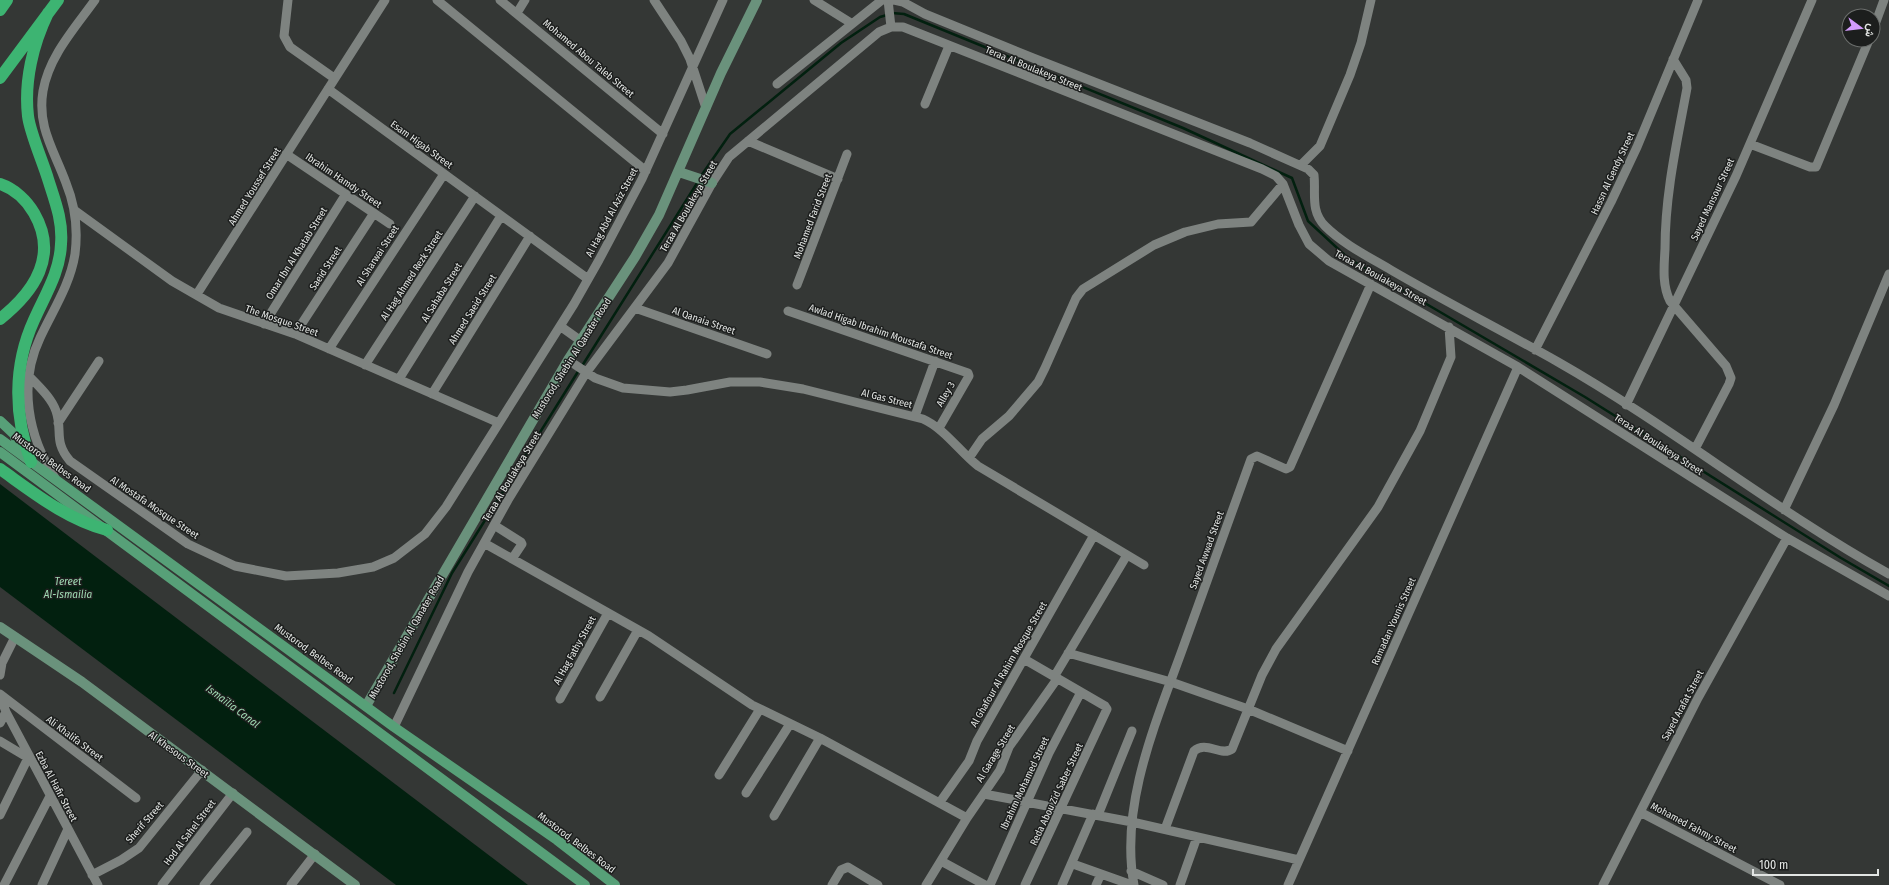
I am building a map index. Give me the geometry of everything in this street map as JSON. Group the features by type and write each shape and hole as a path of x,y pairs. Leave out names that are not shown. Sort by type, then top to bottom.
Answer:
{"highway":[{"path":"0,10 7,0"},
{"path":"0,78 58,0"},
{"path":"27,459 18,409 20,365 30,329 56,273 61,246 59,213 28,117 28,89 32,61 39,33 48,13"},
{"path":"0,184 18,194 30,206 39,221 42,232 44,254 41,270 33,286 18,303 0,319"},
{"path":"0,469 72,518 107,530"}],"main road":[{"name":"Mustorod, Shebin Al Qanater Road","path":"366,706 568,360 660,215 721,73 757,0"},
{"path":"679,172 710,182"},
{"path":"0,421 14,434 27,459"},
{"name":"Mustorod, Belbes Road","path":"0,439 394,727 557,840 614,885"},
{"path":"0,452 585,885"},
{"name":"Al Khesous Street","path":"0,627 82,682 355,885"}],"street":[{"path":"56,479 40,452 31,424 27,394 28,376 40,338 63,294 71,272 76,236 74,210 67,184 43,127 42,99 46,80 53,61 95,0"},
{"path":"288,0 284,36 290,47 334,78"},
{"path":"328,89 385,0"},
{"path":"437,0 646,171"},
{"name":"Mohamed Abou Taleb Street","path":"500,0 663,134"},
{"path":"517,13 525,0"},
{"path":"654,0 681,41 693,67 706,108"},
{"name":"Al Hag Abd Al Aziz Street","path":"499,423 588,279 646,171 723,0"},
{"path":"814,0 852,23"},
{"path":"1301,165 1320,146 1350,75 1361,43 1371,0"},
{"name":"Hassn Al Gendy Street","path":"1535,350 1602,220 1637,147 1698,0"},
{"name":"Sayed Mansour Street","path":"1626,405 1750,144 1812,0"},
{"path":"777,84 852,23 888,1 891,24"},
{"name":"Teraa Al Boulakeya Street","path":"888,1 903,2 925,14 1250,143 1301,165 1314,175 1316,213 1321,221 1331,231 1397,273 1535,350 1626,405 1695,449 1784,510 1849,552 1889,574"},
{"name":"Teraa Al Boulakeya Street","path":"394,727 468,572 494,525 586,373 678,248 710,182 729,157 879,32 891,24 1262,169 1276,176 1283,184 1299,225 1309,244 1329,261 1518,367 1787,538 1889,596"},
{"path":"925,104 949,46"},
{"path":"1750,144 1810,167 1816,167 1866,48"},
{"path":"1673,59 1687,83 1665,216 1665,280 1667,293 1674,305 1726,366 1731,378 1727,391 1695,449"},
{"name":"Ahmed Youssef Street","path":"197,294 328,89"},
{"name":"Esam Higab Street","path":"328,89 588,279"},
{"path":"748,141 838,179"},
{"name":"Ibrahim Hamdy Street","path":"286,154 390,224"},
{"name":"Mohamed Farid Street","path":"797,285 847,154"},
{"name":"Al Sharwai Street","path":"329,349 444,174"},
{"path":"969,458 982,440 1009,416 1038,382 1046,368 1076,298 1083,289 1154,245 1185,232 1213,225 1251,222 1283,184"},
{"name":"Omar Ibn Al Khatab Street","path":"264,324 346,194"},
{"name":"Al Hag Ahmed Rezk Street","path":"365,365 475,196"},
{"name":"The Mosque Street","path":"74,210 172,281 219,308 295,334 499,423"},
{"name":"Saeid Street","path":"295,334 374,213"},
{"name":"Al Sahaba Street","path":"399,379 501,216"},
{"name":"Ahmed Saeid Street","path":"432,394 530,236"},
{"path":"1784,510 1834,405 1889,274"},
{"name":"Sayed Awwad Street","path":"1133,885 1130,847 1132,822 1146,751 1250,459 1257,456 1286,469 1290,467 1371,284"},
{"name":"Al Qanaia Street","path":"635,308 767,354"},
{"name":"Awlad Higab Ibrahim Moustafa Street","path":"788,311 967,372"},
{"path":"560,326 581,340"},
{"path":"1165,829 1194,752 1198,748 1203,747 1230,750 1262,676 1276,649 1378,507 1420,431 1451,357 1449,327"},
{"name":"Al Gas Street","path":"568,360 586,373 613,386 649,391 687,390 730,382 760,382 803,389 915,416 939,428 969,458 1144,565"},
{"path":"58,423 99,361"},
{"path":"915,416 935,361"},
{"name":"Ramadan Younis Street","path":"1288,885 1518,367"},
{"name":"Alley 3","path":"939,428 969,376 967,372"},
{"name":"Al Mostafa Mosque Street","path":"28,376 50,399 56,411 60,445 63,453 70,461 188,544 235,566 286,576 338,573 373,567 394,558 425,534 446,507 499,423"},
{"path":"494,525 521,542 522,544 512,559"},
{"name":"Al Ghafour Al Rahim Mosque Street","path":"940,802 971,758 977,741 1094,535"},
{"name":"Sayed Arafat Street","path":"1603,885 1698,698 1787,538"},
{"path":"484,544 663,644 738,696 760,709 820,738 967,818"},
{"name":"Al Garage Street","path":"926,885 967,818 1000,770 1009,747 1056,678 1068,653 1127,555"},
{"name":"Al Hag Fathy Street","path":"560,699 608,613"},
{"path":"600,697 638,630"},
{"path":"0,675 2,663 15,637"},
{"path":"1068,653 1171,682 1248,709 1348,751"},
{"path":"1024,659 1081,692"},
{"name":"Reda Abou Zid Saber Street","path":"1026,885 1107,711 1105,706 1081,692"},
{"name":"Ibrahim Mohamed Street","path":"990,885 1049,754 1081,692"},
{"name":"Ezba Al Hafir Street","path":"0,695 6,712 30,759 98,885"},
{"name":"Ali Khalifa Street","path":"0,695 136,798"},
{"path":"719,775 760,709"},
{"path":"0,722 6,712"},
{"path":"746,793 790,724"},
{"path":"1062,885 1096,815 1132,731"},
{"path":"774,816 820,738"},
{"path":"0,741 30,759 0,815"},
{"name":"Sherif Street","path":"92,875 121,860 139,848 202,770"},
{"name":"Hod Al Sahel Street","path":"162,885 233,793"},
{"path":"984,794 1132,822 1299,860"},
{"path":"4,885 50,796"},
{"name":"Mohamed Fahmy Street","path":"1640,812 1780,885"},
{"path":"42,885 68,829"},
{"path":"204,885 247,832"},
{"path":"1180,885 1197,837"},
{"path":"291,885 314,854"},
{"path":"941,861 985,885"},
{"path":"1072,864 1101,874 1120,883 1133,885"},
{"path":"832,885 841,870 844,868 852,869 878,885"},
{"path":"1131,871 1162,885"},
{"path":"1096,885 1101,874"}],"water":[{"name":"Tereet Al-Ismailia","path":"0,484 528,885 396,885 0,587"}],"waterway":[{"path":"892,13 904,14 1183,128 1292,178 1308,221 1348,258 1585,397 1841,558 1889,586"},
{"path":"701,176 730,134 841,43 880,17 887,15"},
{"path":"582,366 699,180"},
{"path":"394,693 452,573 579,370"}],"water label":[{"name":"Ismaïlia Canal","path":"233,706"}]}
